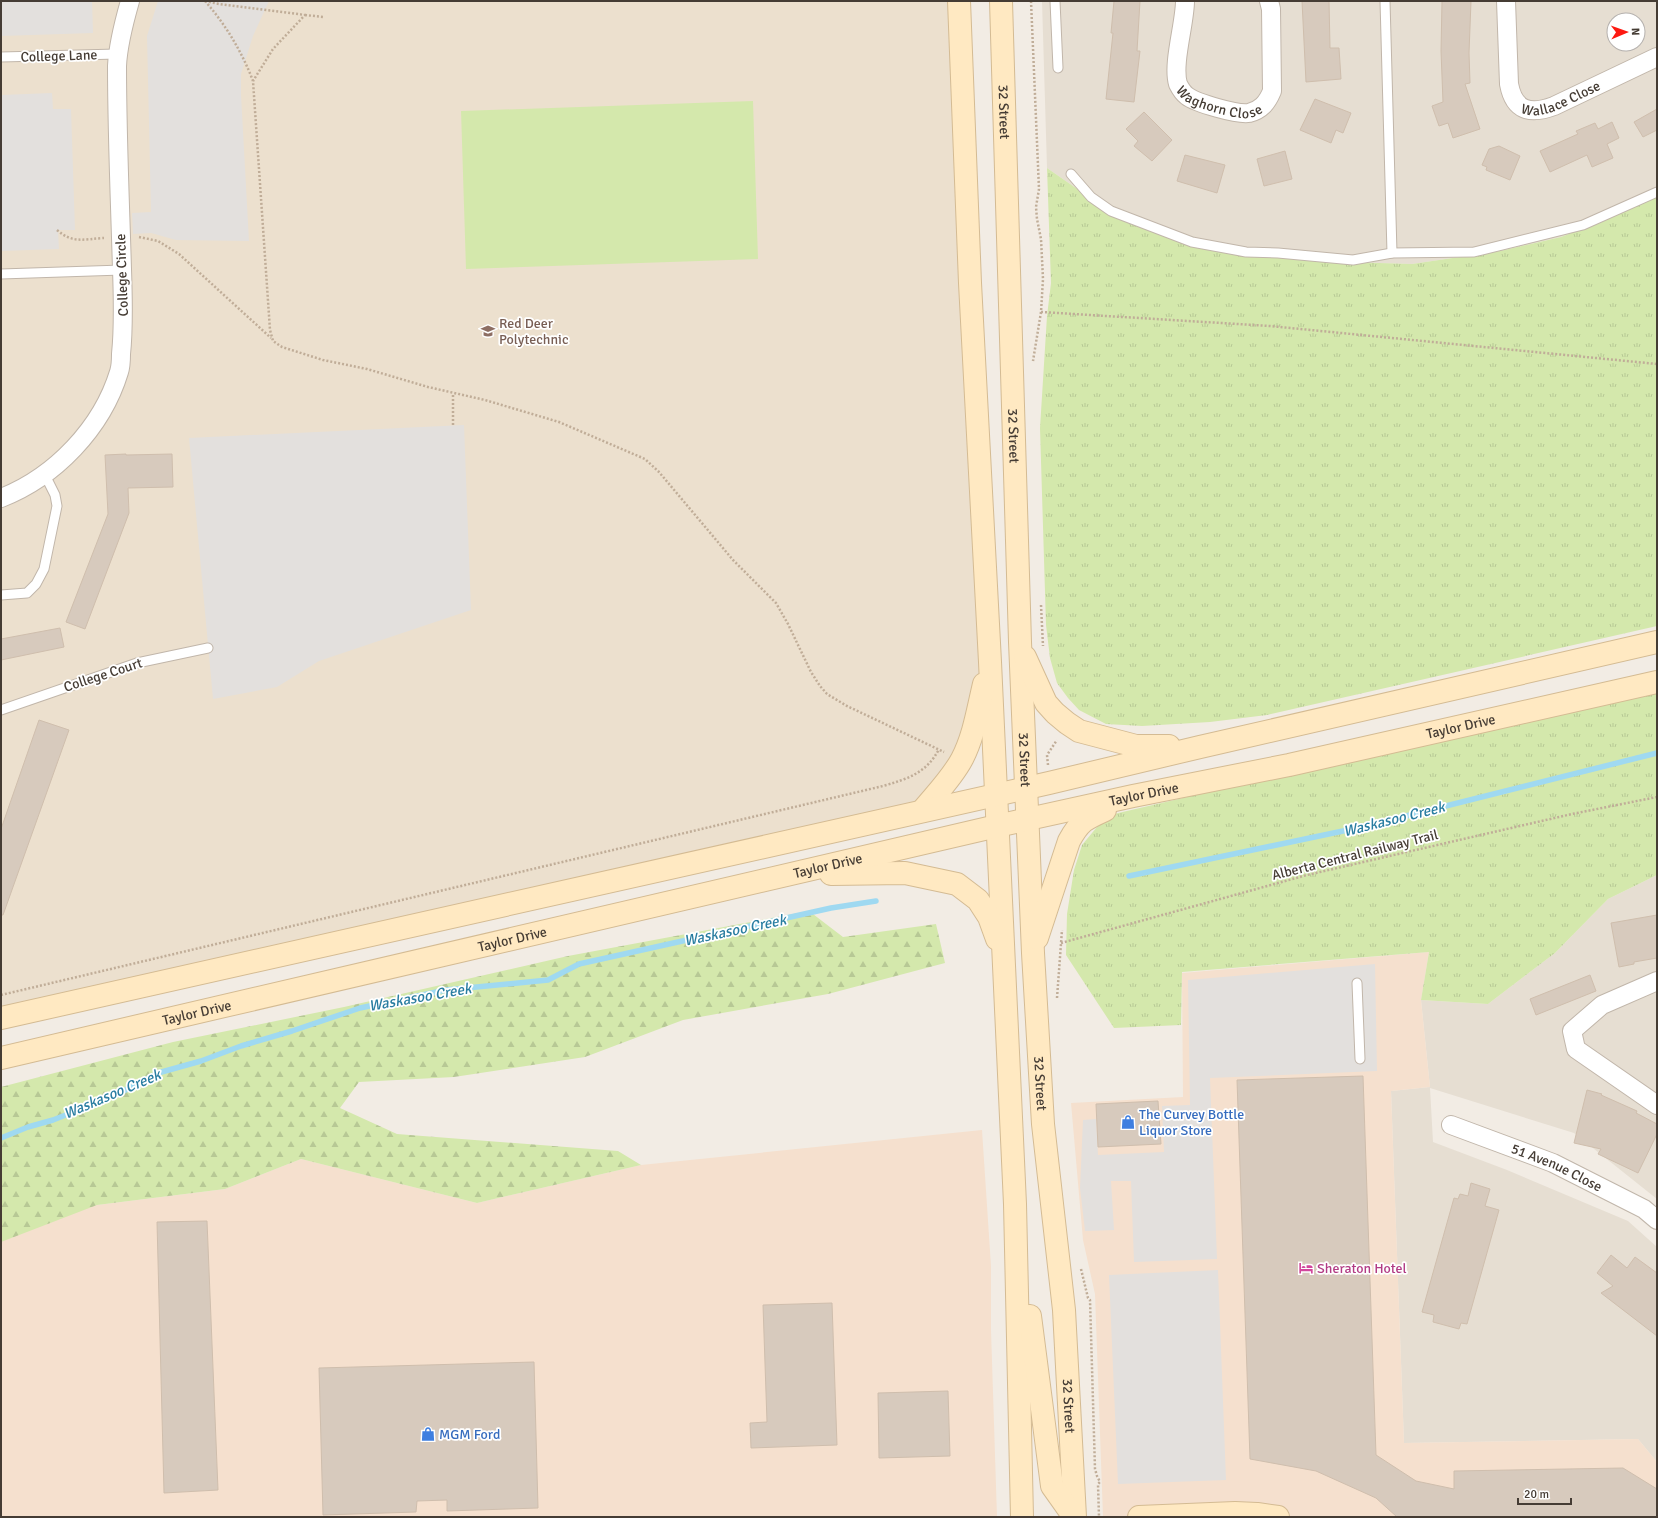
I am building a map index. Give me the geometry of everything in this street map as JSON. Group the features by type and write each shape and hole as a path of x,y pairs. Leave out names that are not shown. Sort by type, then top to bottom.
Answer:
{"main road":[{"path":"959,1 970,283 990,662 1015,1204 1022,1517"},
{"name":"32 Street","path":"1001,1 1020,642 1033,953 1042,1124 1064,1310 1074,1517"},
{"path":"1020,642 1029,668 1046,703 1055,713 1079,730 1136,746 1200,747"},
{"path":"1,1018 996,795 1657,642"},
{"path":"922,811 948,781 967,749 990,662"},
{"name":"Taylor Drive","path":"1,1058 997,826 1133,796 1289,765 1657,682"},
{"path":"1033,953 1069,841 1076,828 1085,819 1133,796"},
{"path":"788,874 905,873 958,884 978,900 988,917 1003,955"},
{"path":"1015,1204 1052,1486 1074,1517"},
{"path":"1139,1517 1257,1514 1278,1517"}],"street":[{"name":"College Circle","path":"1,498 19,491 45,475 75,447 93,424 109,399 120,370 124,318 117,54 130,1"},
{"name":"Waghorn Close","path":"1185,1 1177,69 1180,88 1187,96 1195,100 1234,113 1242,114 1256,111 1264,106 1269,100 1272,91 1271,9 1269,1"},
{"name":"Wallace Close","path":"1506,1 1510,93 1514,100 1528,111 1544,110 1554,106 1657,57"},
{"path":"1657,981 1602,1005 1572,1031 1576,1049 1657,1105"},
{"name":"51 Avenue Close","path":"1451,1125 1553,1163 1644,1209 1657,1220"}],"lane":[{"path":"1055,1 1058,68"},
{"path":"1385,1 1392,253"},
{"name":"College Lane","path":"1,58 117,54"},
{"path":"1071,174 1091,197 1111,211 1192,242 1246,252 1278,253 1353,260 1392,253 1474,252 1583,225 1657,192"},
{"path":"1,274 122,270"},
{"path":"1,595 27,592 36,584 44,569 57,506 56,495 45,475"},
{"name":"College Court","path":"1,710 137,663 208,648"},
{"path":"1357,983 1360,1059"}],"path":[{"path":"205,1 324,17"},
{"path":"205,1 217,15 236,44 253,81 271,338"},
{"path":"1031,1 1039,189 1036,207 1037,219 1042,239 1044,280 1041,312 1032,364"},
{"path":"253,81 272,49 305,15"},
{"path":"58,230 73,240 109,238"},
{"path":"133,237 141,237 158,241 179,254 271,338 275,344 302,354 484,400 559,422 651,463 733,560 776,603 788,624 811,672 827,694 847,706 946,752"},
{"path":"1041,312 1270,326 1657,364"},
{"path":"453,425 454,393"},
{"path":"1040,597 1043,649"},
{"path":"1048,764 1047,755 1058,738"},
{"path":"1,995 883,786 912,776 930,764 939,749"},
{"name":"Alberta Central Railway Trail","path":"1061,943 1307,876 1565,815 1657,797"},
{"path":"1080,1264 1088,1298 1090,1300 1095,1469 1096,1476 1100,1482 1098,1484 1099,1517"}],"shaded area":[{"name":"Red Deer Polytechnic","path":"1,1 960,1 990,662 971,736 922,811 1,1018"},
{"path":"1,1 92,1 93,33 1,36"},
{"path":"158,1 269,1 253,36 241,74 249,241 176,240 151,233 133,234 132,213 151,212 147,36"},
{"path":"1042,1 1657,1 1657,192 1613,217 1561,237 1500,251 1412,264 1346,262 1268,254 1173,235 1109,211 1047,168"},
{"path":"52,93 53,109 71,109 75,230 58,230 59,249 1,251 1,95"},
{"path":"464,425 471,610 319,661 277,687 213,699 189,438"},
{"path":"1657,875 1657,1199 1574,1133 1430,1088 1433,1142 1507,1170 1628,1221 1657,1247 1657,1462 1638,1439 1404,1443 1391,1091 1430,1087 1421,1000 1488,1004 1555,953 1608,899"},
{"path":"1429,952 1421,1000 1430,1087 1391,1091 1404,1443 1638,1439 1657,1462 1657,1517 1103,1517 1095,1294 1083,1240 1071,1103 1183,1097 1182,973"},
{"path":"1375,964 1377,1071 1210,1078 1217,1259 1134,1262 1131,1181 1111,1181 1114,1230 1085,1231 1080,1188 1083,1120 1096,1119 1098,1155 1164,1152 1162,1106 1190,1105 1188,980"},
{"path":"982,1130 991,1266 991,1330 997,1517 1,1517 1,1217 225,1189 301,1159 477,1203 641,1165"},
{"path":"1218,1270 1226,1480 1118,1484 1109,1275"}],"green space":[{"path":"753,101 758,259 466,269 461,111"},
{"path":"1047,168 1109,211 1173,235 1268,254 1346,262 1412,264 1500,251 1561,237 1613,217 1657,192 1657,626 1267,715 1210,722 1142,726 1106,724 1079,710 1057,683 1050,658 1046,625 1040,428 1047,316 1051,283"},
{"path":"1657,688 1657,875 1608,899 1555,953 1488,1004 1421,1000 1429,952 1182,972 1181,1025 1114,1028 1066,955 1067,914 1074,870 1082,845 1097,827 1114,814"},
{"path":"809,911 843,937 936,924 945,963 828,994 683,1020 585,1057 454,1077 359,1082 340,1108 397,1134 618,1151 641,1165 477,1203 301,1159 225,1189 97,1205 1,1242 1,1087 173,1042 344,1007 568,956"}],"building":[{"path":"1114,1 1140,1 1137,51 1140,51 1134,102 1106,99 1113,33 1111,33"},
{"path":"1302,1 1329,1 1330,48 1339,48 1341,79 1306,82"},
{"path":"1442,1 1471,1 1469,53 1470,83 1465,84 1480,129 1453,138 1448,123 1439,126 1432,106 1443,102 1441,51"},
{"path":"1315,99 1351,113 1343,133 1336,130 1331,143 1300,130"},
{"path":"1657,109 1657,130 1643,137 1634,122"},
{"path":"1144,112 1172,140 1152,161 1134,146 1138,141 1126,129"},
{"path":"1612,122 1619,138 1607,144 1613,158 1592,167 1587,155 1550,172 1540,151 1578,134 1576,131 1595,123 1598,129"},
{"path":"1499,146 1520,156 1510,180 1486,170 1487,167 1482,165 1489,149"},
{"path":"1285,151 1292,179 1264,186 1257,159"},
{"path":"1185,155 1225,165 1217,193 1177,181"},
{"path":"172,454 173,487 128,488 129,513 85,629 66,622 108,514 105,455"},
{"path":"60,628 64,647 1,660 1,639"},
{"path":"39,720 69,730 3,915 1,915 1,829"},
{"path":"1657,915 1657,958 1634,962 1634,964 1619,967 1611,923"},
{"path":"1590,975 1596,991 1536,1015 1530,999"},
{"name":"Sheraton Hotel","path":"1363,1076 1376,1455 1416,1481 1454,1489 1454,1471 1623,1468 1657,1489 1657,1517 1397,1517 1376,1498 1316,1471 1250,1459 1237,1080"},
{"path":"1587,1090 1602,1094 1601,1095 1637,1111 1636,1113 1657,1124 1657,1134 1638,1173 1598,1154 1601,1149 1574,1143"},
{"name":"The Curvey Bottle Liquor Store","path":"1158,1101 1161,1144 1098,1147 1096,1104"},
{"path":"1471,1183 1490,1189 1485,1206 1499,1210 1467,1324 1461,1323 1459,1329 1433,1322 1434,1315 1422,1312 1454,1198 1458,1199 1460,1194 1468,1196"},
{"path":"207,1221 218,1490 164,1493 157,1222"},
{"path":"1611,1255 1627,1268 1635,1257 1657,1273 1657,1336 1601,1293 1613,1286 1597,1273"},
{"path":"832,1303 837,1445 751,1448 750,1423 767,1422 763,1305"},
{"name":"MGM Ford","path":"534,1362 538,1508 447,1511 447,1500 417,1501 416,1512 323,1515 319,1368"},
{"path":"948,1391 950,1456 879,1458 878,1393"}],"waterway":[{"name":"Waskasoo Creek","path":"1129,876 1362,827 1657,753"},
{"name":"Waskasoo Creek","path":"1,1138 28,1127 53,1120 114,1096 158,1073 201,1061 241,1046 292,1031 360,1008 446,990 548,980 579,964 831,908 876,901"}],"place":[{"name":"Red Deer Polytechnic","path":"488,331"},
{"name":"The Curvey Bottle Liquor Store","path":"1128,1122"},
{"name":"Sheraton Hotel","path":"1306,1268"},
{"name":"MGM Ford","path":"428,1434"}]}
